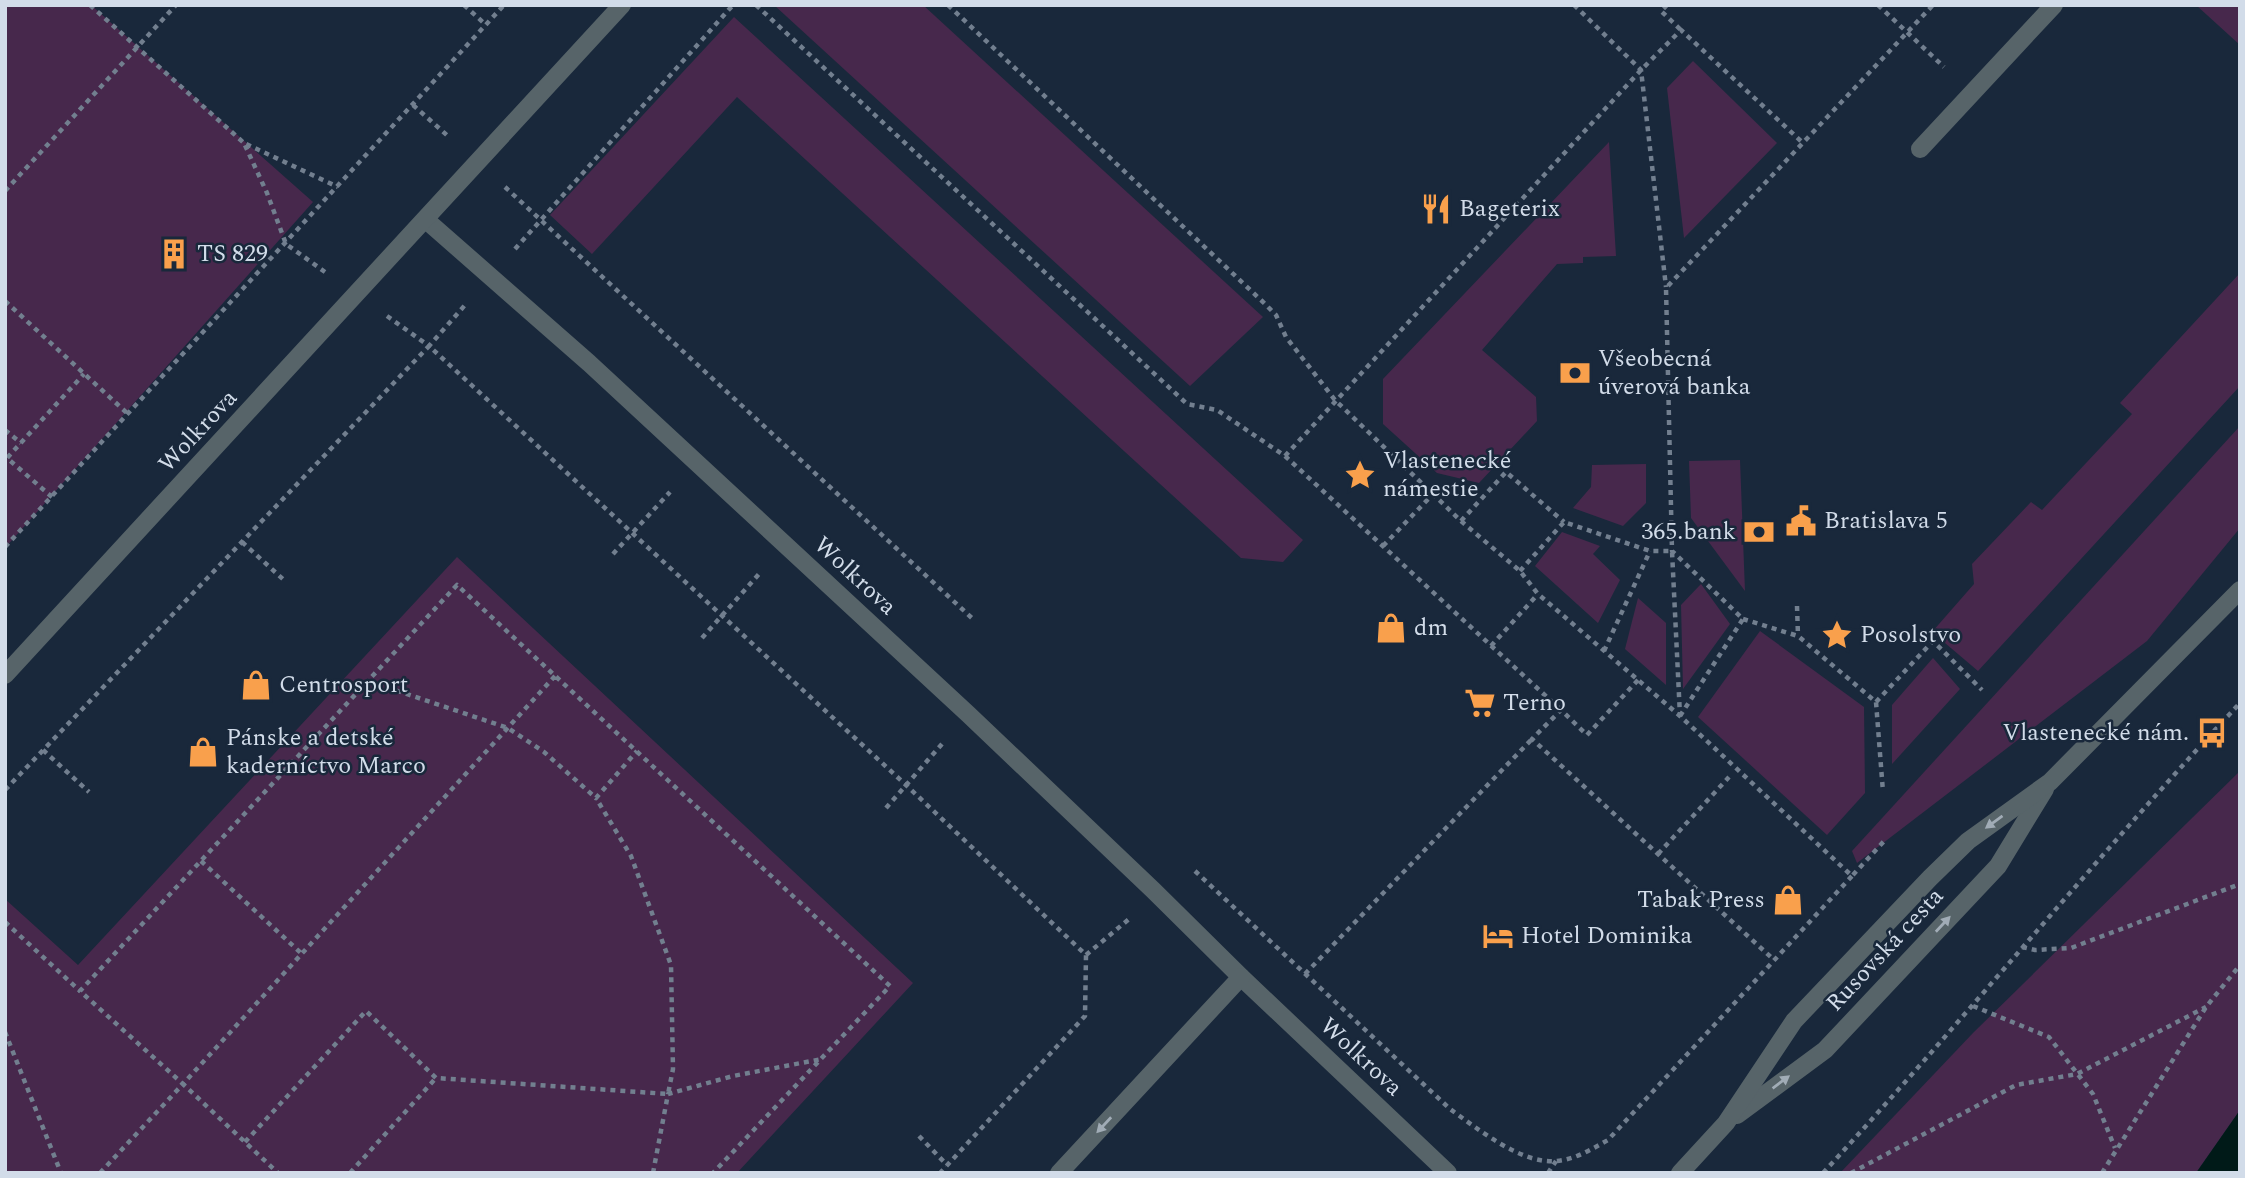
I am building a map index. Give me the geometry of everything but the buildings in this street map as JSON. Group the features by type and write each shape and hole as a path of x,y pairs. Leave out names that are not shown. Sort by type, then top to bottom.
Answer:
{"street":[{"name":"Wolkrova","path":"5,675 622,5"},
{"path":"1920,149 2054,5"},
{"name":"Wolkrova","path":"426,220 589,362 968,714 1448,1173"},
{"name":"Rusovská cesta","path":"1680,1173 1726,1123 1794,1021 1968,841 2050,782 2240,590"},
{"name":"Rusovská cesta","path":"1726,1123 1825,1050 1998,866 2050,782"},
{"path":"1059,1173 1241,977"}],"path":[{"path":"90,5 244,143 338,187"},
{"path":"5,191 176,5"},
{"path":"464,5 486,25"},
{"path":"5,547 504,5"},
{"path":"5,790 429,346 733,5"},
{"path":"756,5 1187,404 1217,410 1285,456 1587,735 1638,680"},
{"path":"948,5 1276,315 1286,337 1335,400 1461,521 1520,571 1538,594 1680,716 1852,876"},
{"path":"1574,5 1641,70 1666,288 1672,551 1680,716"},
{"path":"1667,5 1661,11 1803,144"},
{"path":"1878,5 1972,93"},
{"path":"1666,288 1933,5"},
{"path":"1285,456 1681,30"},
{"path":"413,105 541,219 974,620"},
{"path":"244,143 286,244"},
{"path":"5,301 128,414"},
{"path":"429,346 906,785 1086,955 1085,1016 940,1173"},
{"path":"52,497 7,458 84,374"},
{"path":"5,430 21,443"},
{"path":"613,554 696,463"},
{"path":"1461,521 1506,472 1564,522 1650,551 1672,551 1743,619 1798,636 1877,702 1883,792"},
{"path":"1383,546 1433,494"},
{"path":"1520,571 1564,522"},
{"path":"242,542 285,581"},
{"path":"702,638 785,545"},
{"path":"1604,650 1650,551"},
{"path":"80,991 457,585 890,986 713,1173"},
{"path":"1491,646 1538,594"},
{"path":"1797,606 1798,636"},
{"path":"1680,716 1743,619"},
{"path":"1877,702 1933,641 1982,691"},
{"path":"100,1173 555,676"},
{"path":"368,681 509,727 544,752 596,798 631,856 671,965 673,1069 653,1173"},
{"path":"1823,1173 2240,703"},
{"path":"1306,974 1561,710"},
{"path":"886,808 968,714"},
{"path":"1532,739 1773,959"},
{"path":"44,750 89,792"},
{"path":"596,798 637,751"},
{"path":"1658,854 1729,777"},
{"path":"1191,868 1450,1109 1524,1156 1556,1161 1587,1152 1608,1140 1886,839"},
{"path":"201,861 302,954"},
{"path":"2022,947 2035,950 2071,948 2240,884"},
{"path":"5,922 278,1173"},
{"path":"2102,1173 2206,1007 2240,964"},
{"path":"1973,1006 2049,1037 2093,1094 2115,1149"},
{"path":"1851,1173 2016,1085 2077,1073 2206,1007"},
{"path":"244,1142 366,1010 436,1078 668,1094 733,1076 822,1059"},
{"path":"5,1032 61,1173"},
{"path":"350,1173 436,1078"},
{"path":"919,1136 947,1165"},
{"path":"1548,1173 1556,1161"}],"shaded area":[{"path":"5,5 91,5 313,202 5,548"},
{"path":"774,5 923,5 1263,317 1190,386"},
{"path":"2196,5 2240,5 2240,45"},
{"path":"734,17 1303,540 1283,562 1241,558 737,97 592,254 550,215"},
{"path":"1693,61 1777,143 1684,238 1667,88"},
{"path":"1609,142 1616,256 1583,257 1583,263 1557,264 1482,350 1536,397 1537,421 1479,483 1437,473 1383,424 1383,379"},
{"path":"2240,273 2240,386 1978,671 1932,632 1974,584 1972,564 2031,502 2042,510 2132,414 2120,403"},
{"path":"2240,426 2240,528 2147,641 1857,863 1852,851"},
{"path":"1740,460 1745,591 1691,518 1689,461"},
{"path":"1646,464 1646,503 1623,526 1573,508 1591,487 1592,465"},
{"path":"1562,532 1600,546 1593,554 1620,580 1598,623 1535,566"},
{"path":"457,557 913,983 737,1173 5,1173 5,899 78,965"},
{"path":"1701,584 1730,624 1683,689 1681,605"},
{"path":"1638,598 1666,623 1666,685 1625,649"},
{"path":"1760,631 1864,707 1865,793 1827,835 1698,717"},
{"path":"1933,658 1960,689 1892,764 1892,705"},
{"path":"2240,771 2240,1110 2196,1173 1840,1173 1973,1033"},
{"path":"2240,1110 2240,1173 2196,1173"}],"place":[{"name":"Bageterix","path":"1436,209"},
{"name":"TS 829","path":"174,254"},
{"name":"Všeobecná úverová banka","path":"1575,373"},
{"name":"Vlastenecké námestie","path":"1360,475"},
{"name":"Bratislava 5","path":"1801,521"},
{"name":"365.bank","path":"1759,532"},
{"name":"dm","path":"1391,628"},
{"name":"Posolstvo","path":"1837,635"},
{"name":"Centrosport","path":"256,685"},
{"name":"Terno","path":"1480,703"},
{"name":"Vlastenecké nám.","path":"2212,733"},
{"name":"Pánske a detské kaderníctvo Marco","path":"203,752"},
{"name":"Tabak Press","path":"1788,900"},
{"name":"Hotel Dominika","path":"1498,936"}]}
